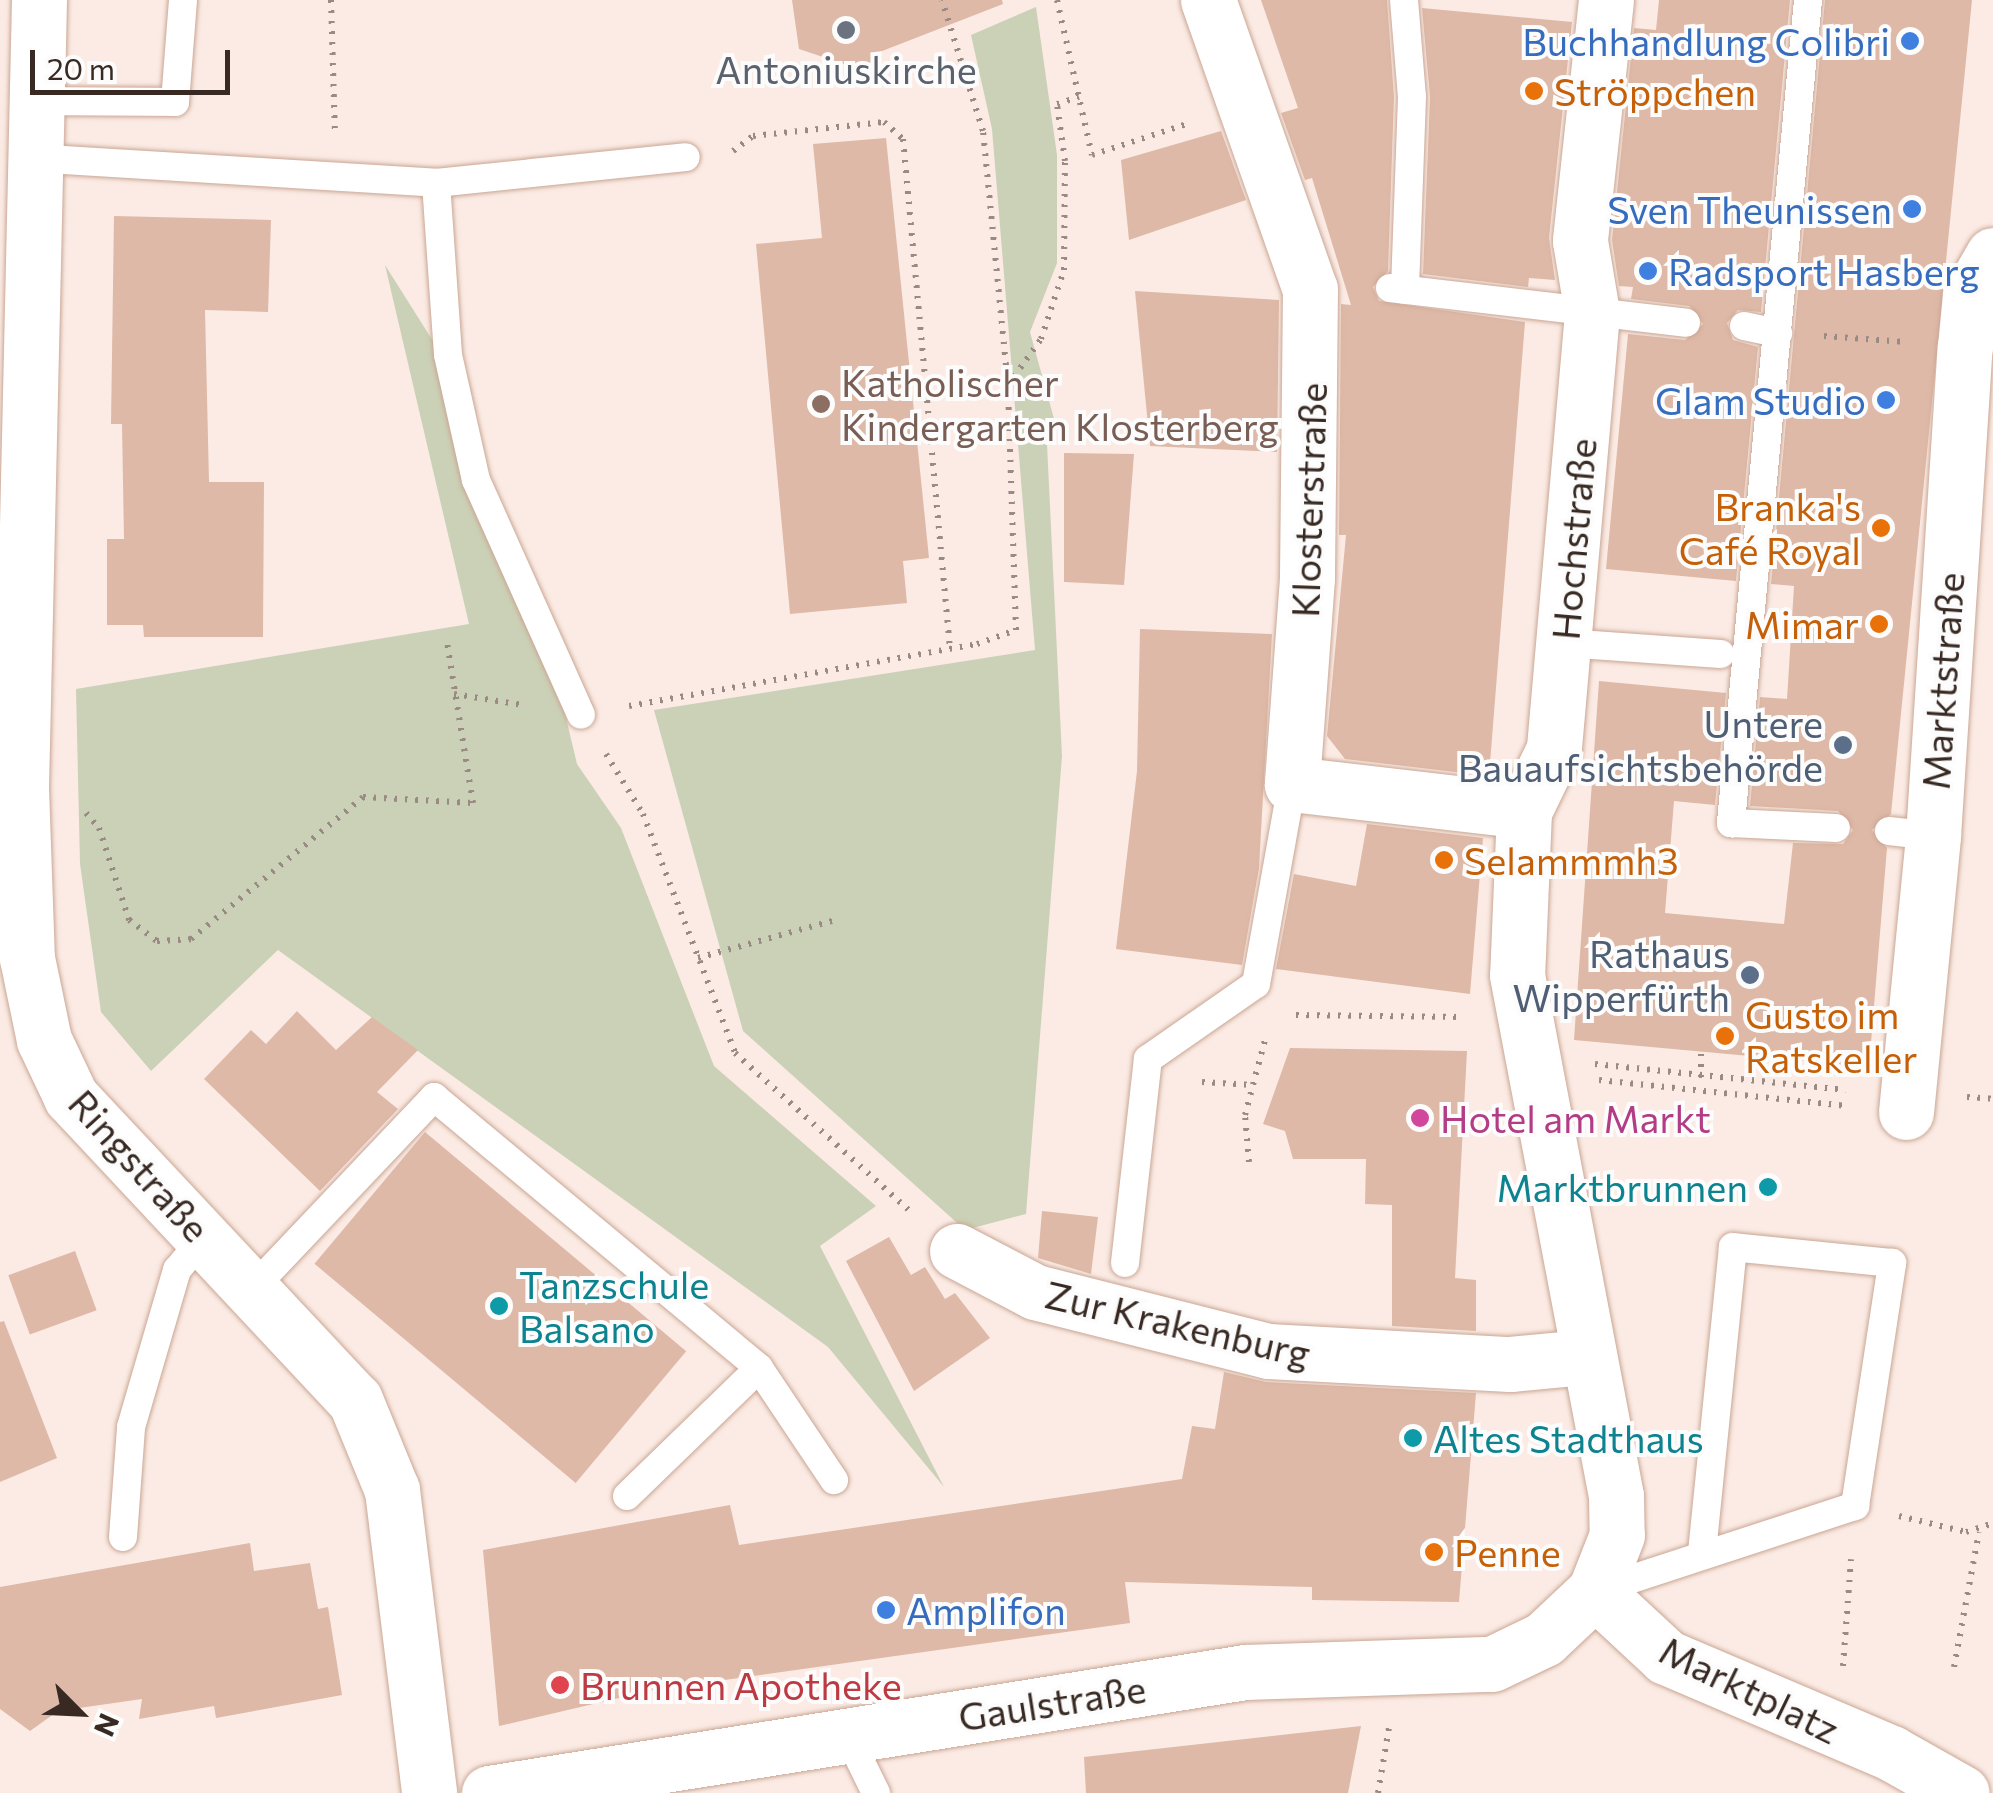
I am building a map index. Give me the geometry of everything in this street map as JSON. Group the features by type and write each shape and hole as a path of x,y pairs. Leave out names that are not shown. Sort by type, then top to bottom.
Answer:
{"street":[{"name":"Ringstraße","path":"39,0 31,158 15,210 21,788 27,958 44,1040 71,1097 254,1287 355,1400 392,1490 429,1793"},
{"name":"Klosterstraße","path":"1208,0 1310,289 1315,342 1292,784"},
{"name":"Hochstraße","path":"1586,1356 1516,975 1524,811 1554,748 1564,643 1592,313 1580,241 1606,0"},
{"name":"Marktstraße","path":"1906,1112 1911,834 1979,348 1970,295 1993,255"},
{"path":"1292,784 1524,811"},
{"name":"Zur Krakenburg","path":"956,1251 1035,1292 1268,1350 1510,1364 1586,1356"},
{"path":"1586,1356 1616,1496 1617,1535 1594,1591"},
{"name":"Gaulstraße","path":"489,1793 1245,1672 1492,1664 1544,1640 1594,1591"},
{"name":"Marktplatz","path":"1594,1591 1666,1657 1891,1753 1962,1793"}],"lane":[{"path":"32,101 175,102 183,0"},
{"path":"1404,0 1412,97 1398,289 1686,323"},
{"path":"1808,0 1730,823 1836,828"},
{"path":"31,158 436,183 686,157"},
{"path":"436,183 448,355 476,480 581,715"},
{"path":"1744,326 1778,333"},
{"path":"1564,643 1721,654"},
{"path":"1125,1263 1148,1060 1256,984 1292,784"},
{"path":"254,1287 434,1097 759,1368 834,1480"},
{"path":"123,1537 131,1426 177,1270 204,1238"},
{"path":"1594,1591 1855,1506 1892,1262 1733,1247 1702,1553"},
{"path":"627,1496 759,1368"},
{"path":"846,1734 876,1793"}],"path":[{"path":"331,0 336,154"},
{"path":"942,0 983,131 1008,386 1016,630 950,649 581,715 642,814 735,1053 956,1251"},
{"path":"1058,0 1092,155 1243,106"},
{"path":"1008,386 1041,338 1064,270 1066,160 1057,104 1079,97"},
{"path":"686,157 734,150 753,136 884,122 903,139 950,649"},
{"path":"1778,333 1979,348"},
{"path":"21,788 66,788 99,828 129,920 158,940 191,939 363,797 473,803 447,642"},
{"path":"454,694 497,701"},
{"path":"698,958 835,920"},
{"path":"1284,1022 1302,1012 1478,1017"},
{"path":"1249,1162 1244,1115 1267,1032"},
{"path":"1701,1077 1702,1052"},
{"path":"1621,1069 1851,1090"},
{"path":"1181,1082 1253,1085"},
{"path":"1625,1082 1906,1112"},
{"path":"1966,1532 1979,1532 1993,1523"},
{"path":"1954,1668 1979,1532"}],"green space":[{"path":"1036,7 1057,155 1057,263 1030,332 1056,426 1047,444 1062,756 1026,1214 965,1230 743,1031 654,710 1035,650 992,129 971,35"},
{"path":"385,265 433,341 463,485 541,613 577,764 621,828 714,1066 876,1206 820,1246 944,1487 828,1347 278,950 151,1071 101,1012 80,864 76,689 469,624"}],"building":[{"path":"792,0 1002,0 1003,4 877,53 880,76 799,49"},
{"path":"1261,0 1387,0 1394,97 1388,271 1373,287 1379,301 1525,322 1489,776 1345,759 1327,736 1346,535 1339,535 1341,304 1351,305 1312,178 1305,180 1281,113 1298,108"},
{"path":"1659,0 1790,0 1761,312 1738,310 1727,323 1733,340 1758,347 1736,581 1606,569 1628,334 1685,340 1703,324 1689,306 1631,299 1633,287 1619,286 1612,240 1634,28 1656,30"},
{"path":"1825,0 1972,0 1891,814 1872,830 1887,848 1869,1067 1574,1040 1599,681 1726,693 1715,805 1674,801 1665,913 1784,924 1793,843 1843,844 1853,830 1838,811 1750,806 1760,697 1787,699 1794,586 1771,584"},
{"path":"1422,8 1572,22 1549,238 1555,280 1529,278 1528,287 1423,274 1430,97"},
{"path":"1221,131 1246,200 1129,240 1121,160"},
{"path":"886,138 929,558 903,561 907,603 790,614 756,244 822,238 813,144"},
{"path":"114,216 271,220 268,312 205,310 209,482 264,482 263,637 144,637 143,625 107,625 107,539 124,539 122,424 111,424"},
{"path":"1135,291 1279,300 1277,452 1150,446"},
{"path":"1064,453 1134,454 1124,585 1064,582"},
{"path":"1140,629 1272,634 1259,868 1242,965 1116,949 1137,771"},
{"path":"1367,824 1483,838 1470,994 1276,969 1294,874 1356,886"},
{"path":"297,1011 336,1050 372,1017 418,1050 377,1092 398,1109 320,1191 204,1079 251,1030 266,1044"},
{"path":"1290,1048 1467,1051 1455,1278 1476,1280 1476,1331 1392,1326 1392,1205 1365,1204 1366,1159 1293,1159 1285,1131 1263,1124"},
{"name":"Tanzschule Balsano","path":"425,1132 686,1351 576,1483 314,1264"},
{"path":"1042,1211 1098,1217 1091,1274 1038,1258"},
{"path":"889,1237 911,1275 925,1267 945,1299 955,1293 990,1338 914,1391 846,1261"},
{"path":"75,1251 97,1310 30,1334 8,1275"},
{"path":"4,1321 57,1458 0,1482 0,1322"},
{"path":"1224,1372 1266,1382 1476,1393 1459,1602 1312,1600 1312,1587 1125,1582 1130,1623 653,1690 499,1726 483,1550 730,1505 739,1545 1182,1479 1192,1426 1215,1429"},
{"path":"250,1543 254,1571 310,1563 318,1609 328,1607 342,1695 216,1718 214,1706 139,1719 142,1699 58,1711 30,1731 0,1709 0,1587"},
{"path":"1361,1726 1348,1793 1086,1793 1084,1757"}],"place":[{"name":"Antoniuskirche","path":"846,30"},
{"name":"Buchhandlung Colibri","path":"1910,41"},
{"name":"Ströppchen","path":"1534,91"},
{"name":"Sven Theunissen","path":"1912,209"},
{"name":"Radsport Hasberg","path":"1648,271"},
{"name":"Glam Studio","path":"1886,400"},
{"name":"Katholischer Kindergarten Klosterberg","path":"821,404"},
{"name":"Branka's Café Royal","path":"1881,528"},
{"name":"Mimar","path":"1879,624"},
{"name":"Untere Bauaufsichtsbehörde","path":"1843,745"},
{"name":"Selammmh3","path":"1444,860"},
{"name":"Rathaus Wipperfürth","path":"1750,975"},
{"name":"Gusto im Ratskeller","path":"1725,1036"},
{"name":"Hotel am Markt","path":"1420,1118"},
{"name":"Marktbrunnen","path":"1768,1187"},
{"name":"Tanzschule Balsano","path":"499,1306"},
{"name":"Altes Stadthaus","path":"1413,1438"},
{"name":"Penne","path":"1434,1552"},
{"name":"Amplifon","path":"886,1610"},
{"name":"Brunnen Apotheke","path":"560,1685"}]}
